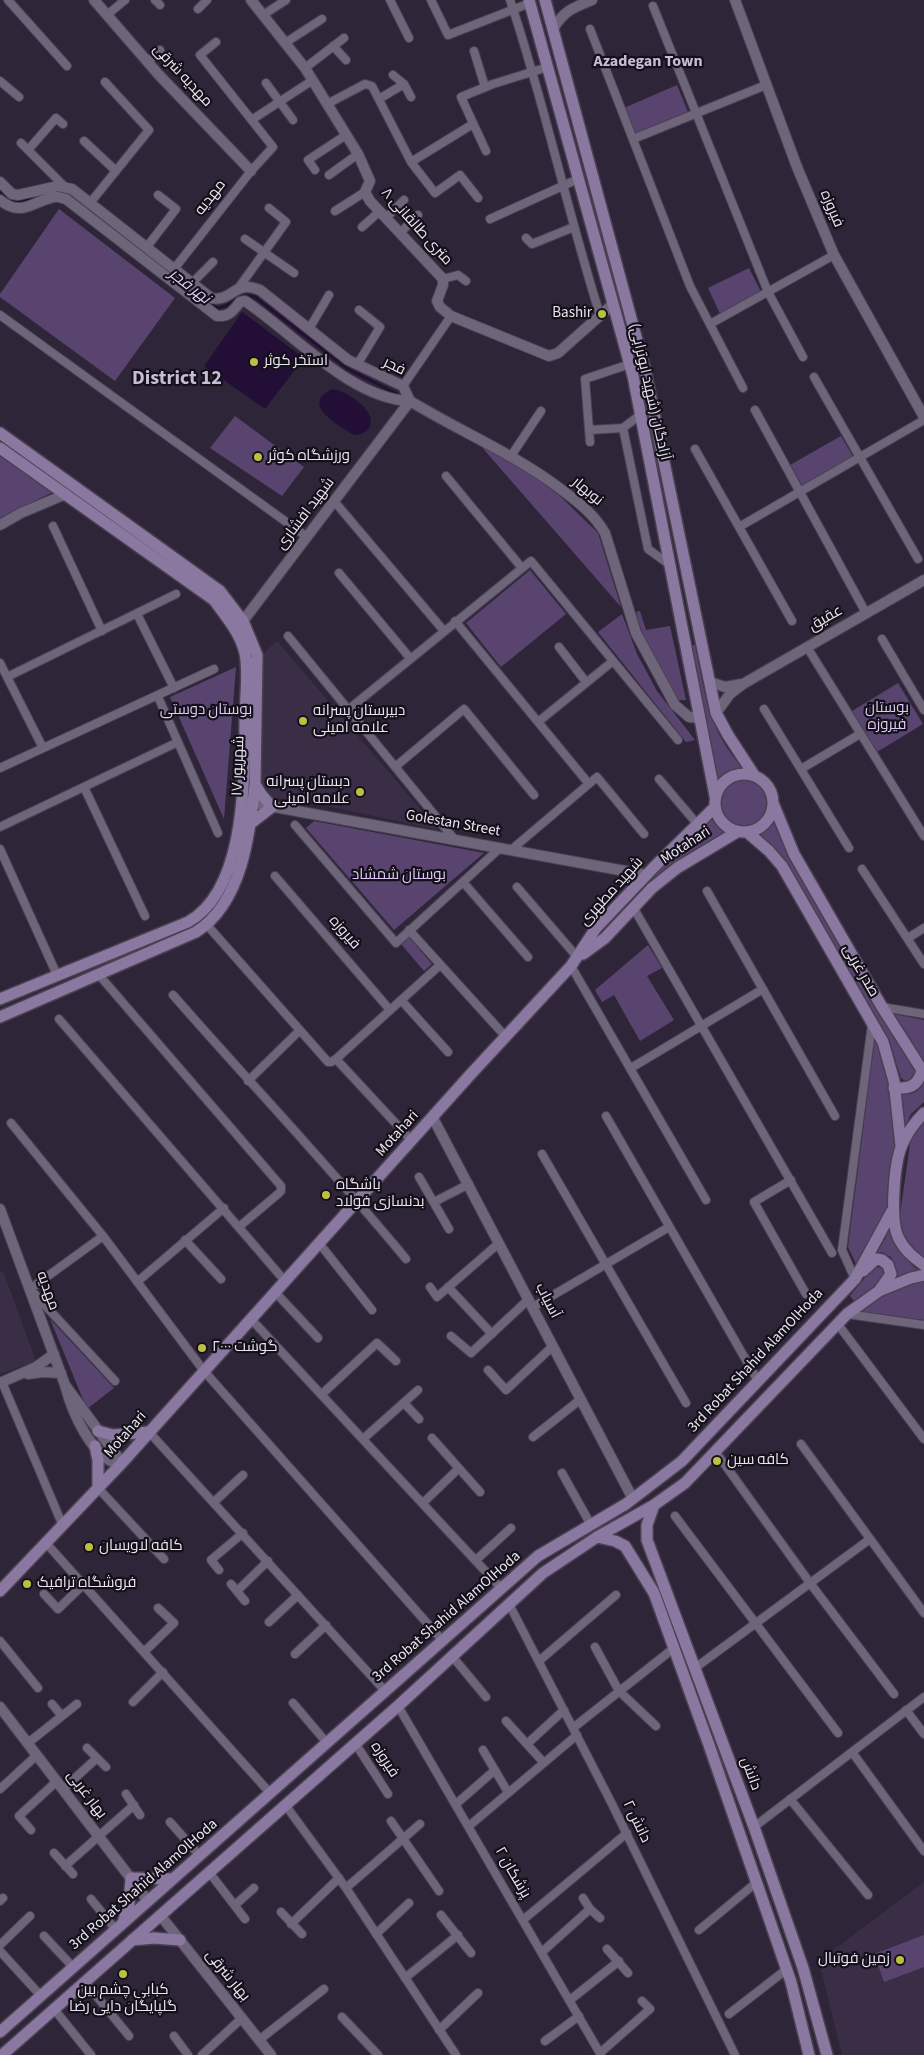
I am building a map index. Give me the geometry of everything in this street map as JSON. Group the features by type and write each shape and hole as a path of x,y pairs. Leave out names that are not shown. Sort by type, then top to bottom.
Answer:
{"main road":[{"name":"آزادگان (شهید ابوترابی)","path":"545,0 644,370 716,713 754,776"},
{"name":"آزادگان (شهید ابوترابی)","path":"529,1 630,364 715,802"},
{"name":"۱۷ شهریور","path":"0,432 220,591 257,655 255,784 247,802 236,846 218,894 200,915 188,922 0,999"},
{"name":"۱۷ شهریور","path":"0,448 214,600 238,623 246,659 244,785 250,824 247,846 226,903 207,925 196,932 0,1017"},
{"path":"684,635 700,634"},
{"path":"735,775 754,776 768,786 773,803 768,820 755,830 742,832 723,824 715,802 719,787 726,780 735,775"},
{"path":"250,824 272,807 255,784"},
{"name":"شهید مطهری","path":"574,962 596,928 698,825 715,802"},
{"name":"صدر غربی","path":"773,803 794,854 882,1007 923,1071"},
{"name":"صدر غربی","path":"742,832 768,851 782,866 883,1042 894,1088 901,1146"},
{"name":"Motahari","path":"0,1591 120,1465 357,1200 574,962 605,938 652,888 677,868 742,832"},
{"path":"894,1088 915,1086 923,1071"},
{"path":"924,1113 915,1122 901,1146 892,1211 897,1236 911,1256 924,1265"},
{"name":"3rd Robat Shahid AlamOlHoda","path":"0,2032 538,1556 633,1499 682,1461 856,1279 892,1211"},
{"path":"856,1279 876,1259 882,1260 888,1266 891,1274 879,1291"},
{"name":"3rd Robat Shahid AlamOlHoda","path":"2,2055 286,1806 543,1572 597,1537 654,1505 685,1483 847,1314 879,1291 911,1278 924,1275"},
{"path":"98,1431 113,1435 149,1432"},
{"path":"94,1446 98,1460 98,1488"},
{"name":"دانش","path":"654,1505 647,1524 647,1540 754,1827 803,1968 826,2055"},
{"name":"دانش","path":"597,1537 615,1541 625,1546 635,1559 654,1592 787,1969 810,2055"},
{"path":"635,1559 640,1553 646,1551 652,1553"},
{"path":"355,1743 347,1743 342,1738 372,1711 371,1704"},
{"path":"312,1781 324,1763 326,1756 323,1746"},
{"path":"119,1927 129,1904 131,1878 173,1879"},
{"path":"148,1901 160,1915"},
{"path":"132,1940 154,1938 180,1940"}],"street":[{"path":"8,0 67,66"},
{"name":"مهدیه شرقی","path":"94,0 148,62 251,171"},
{"path":"107,15 124,0"},
{"path":"198,9 207,0"},
{"name":"۸ متری طالقانی","path":"251,0 305,68 358,154 370,181 365,192 370,201 443,279 443,285 437,301 440,307 451,316"},
{"path":"263,14 286,0"},
{"path":"390,0 409,38"},
{"path":"431,0 448,35 529,1"},
{"path":"510,0 600,315"},
{"path":"552,29 561,16 572,8 592,0"},
{"name":"فیروزه","path":"735,0 797,167 834,254 924,419"},
{"path":"653,6 768,292 803,357"},
{"path":"285,43 322,19"},
{"path":"590,29 690,286 743,388"},
{"path":"305,68 344,38"},
{"path":"216,42 200,55 252,120 313,80"},
{"path":"333,46 346,60"},
{"path":"148,62 160,50"},
{"path":"474,51 485,87"},
{"path":"486,150 461,98 485,87 548,67"},
{"path":"393,75 404,84 411,97"},
{"path":"0,81 19,97"},
{"path":"90,203 149,130 105,82"},
{"path":"266,83 293,120"},
{"path":"327,104 365,84 372,86 411,162 434,193 460,175 478,198"},
{"path":"379,99 404,84"},
{"path":"632,139 766,85"},
{"path":"28,150 56,118 63,124"},
{"name":"مهدیه","path":"174,269 251,171 273,147 252,120"},
{"path":"411,162 473,124"},
{"path":"315,170 308,160 346,135"},
{"path":"84,141 116,172"},
{"path":"21,143 64,186"},
{"path":"329,175 358,154"},
{"path":"490,219 578,180"},
{"path":"0,182 12,194 18,195 64,186"},
{"name":"فجر","path":"0,200 13,208 24,208 54,197 66,199 217,316 224,317 232,313 240,302 245,301 353,383 395,401 410,401 403,386 357,365 260,290 248,287 237,290 219,300 211,298 72,189 64,186"},
{"path":"335,211 365,192"},
{"path":"146,248 176,208 158,195"},
{"path":"362,227 404,200"},
{"path":"237,290 286,222 269,208"},
{"path":"400,233 418,215"},
{"path":"526,238 532,244 574,227"},
{"path":"245,239 294,273"},
{"path":"710,324 834,254"},
{"path":"192,283 213,262"},
{"path":"443,279 458,274 466,281"},
{"path":"308,329 329,295"},
{"path":"403,386 451,316 549,356 558,353 613,304"},
{"path":"357,365 380,327 359,310"},
{"path":"0,315 307,537"},
{"path":"590,442 585,379 630,364"},
{"path":"814,377 918,559"},
{"name":"نوبهار","path":"410,401 438,418 511,456 557,486 589,511 599,523 604,533 636,633 675,705 689,717 699,718"},
{"name":"شهید افشاری","path":"238,623 307,537 410,401"},
{"path":"755,410 866,613"},
{"path":"511,456 541,411"},
{"path":"589,430 623,428 640,415"},
{"path":"739,527 924,419"},
{"path":"623,428 648,549 670,565"},
{"path":"695,449 792,621"},
{"path":"446,476 522,568"},
{"path":"0,525 21,512 66,494"},
{"path":"334,501 444,630"},
{"path":"53,526 102,631"},
{"path":"349,710 444,630 531,561 678,740"},
{"path":"339,574 410,658"},
{"name":"عقیق","path":"743,684 924,580"},
{"path":"7,677 176,594"},
{"path":"136,614 174,688"},
{"path":"455,621 589,784"},
{"path":"288,636 455,840"},
{"path":"882,639 924,710"},
{"path":"558,647 586,682"},
{"path":"807,647 924,836"},
{"path":"538,722 613,661"},
{"path":"0,663 44,748"},
{"path":"0,768 214,669"},
{"path":"710,682 725,687 743,684"},
{"path":"716,713 730,694 743,684"},
{"path":"917,698 924,694"},
{"path":"159,699 218,834"},
{"path":"395,767 464,709 534,796"},
{"path":"764,709 849,848"},
{"path":"801,768 860,734"},
{"path":"0,827 178,742"},
{"path":"295,825 396,943 463,882 596,777 644,834"},
{"path":"659,779 698,825"},
{"path":"84,786 145,916"},
{"name":"Golestan Street","path":"247,802 647,875"},
{"path":"0,849 57,975"},
{"path":"862,869 924,964"},
{"name":"فیروزه","path":"275,876 390,1010"},
{"path":"463,882 528,957"},
{"path":"517,887 574,962 631,1068 706,1200"},
{"path":"707,891 835,1116"},
{"path":"633,907 832,1253"},
{"path":"207,925 300,1031 332,1060 412,1141"},
{"path":"908,938 924,928"},
{"path":"409,930 506,1037"},
{"path":"332,1060 440,965"},
{"path":"99,975 281,1186 281,1191 278,1194 240,1226"},
{"path":"631,1068 763,989"},
{"path":"172,995 357,1200 406,1259"},
{"path":"401,1000 448,1052"},
{"path":"882,1007 924,1014"},
{"path":"59,1019 285,1280"},
{"path":"856,1279 842,1250 872,1024"},
{"path":"248,1081 300,1031"},
{"path":"606,1116 758,1381"},
{"name":"آسیاب","path":"433,1118 633,1499"},
{"path":"11,1123 103,1236 204,1371 442,1640"},
{"path":"542,1154 686,1403"},
{"path":"419,1177 450,1229"},
{"path":"791,1180 754,1202 806,1294"},
{"path":"434,1202 468,1184"},
{"path":"137,1282 224,1208"},
{"name":"مهدیه","path":"0,1209 61,1373 70,1407 94,1446 111,1463 120,1465"},
{"path":"451,1336 472,1354 492,1334 531,1303 606,1264 669,1227"},
{"path":"103,1236 30,1289 115,1381"},
{"path":"185,1240 221,1279"},
{"path":"319,1243 372,1310"},
{"path":"430,1287 437,1297 499,1243"},
{"path":"448,1288 492,1334"},
{"path":"275,1292 318,1338"},
{"path":"847,1314 924,1325"},
{"path":"251,1319 501,1588"},
{"path":"837,1323 924,1439"},
{"path":"322,1394 376,1342 396,1361"},
{"path":"488,1370 506,1390 553,1346"},
{"path":"54,1354 36,1367 1,1382 62,1526"},
{"path":"20,1375 43,1372 61,1373"},
{"name":"مهدیه","path":"65,1385 117,1456 120,1465"},
{"path":"363,1439 418,1390"},
{"path":"532,1437 581,1399"},
{"path":"404,1403 419,1419"},
{"path":"149,1432 385,1691"},
{"path":"432,1438 480,1492"},
{"path":"801,1444 924,1612"},
{"path":"715,1451 810,1583 894,1694"},
{"path":"422,1503 458,1469"},
{"path":"562,1473 591,1525"},
{"path":"214,1502 243,1475"},
{"path":"98,1488 164,1559"},
{"path":"675,1516 838,1733"},
{"path":"476,1560 511,1528"},
{"path":"219,1570 211,1560 243,1533"},
{"path":"694,1668 870,1539"},
{"path":"46,1543 270,1793"},
{"path":"237,1591 268,1561"},
{"path":"44,1594 58,1610 84,1584"},
{"path":"230,1584 245,1601"},
{"path":"269,1622 298,1595"},
{"path":"539,1661 616,1595"},
{"name":"دانش ۲","path":"509,1604 627,1833 735,2055"},
{"path":"144,1652 174,1623 158,1608"},
{"path":"296,1654 326,1625"},
{"path":"0,1641 38,1688"},
{"path":"595,1647 619,1691 656,1726"},
{"path":"469,1826 544,1763 619,1691 674,1648"},
{"path":"452,1656 486,1697"},
{"path":"132,1702 163,1672"},
{"path":"754,1827 924,1697"},
{"path":"293,1702 323,1746"},
{"path":"52,1704 62,1716"},
{"path":"28,1743 77,1704"},
{"name":"پزشکان ۲","path":"398,1706 601,2054"},
{"name":"بهار غربی","path":"0,1707 148,1901"},
{"path":"527,1744 564,1710"},
{"path":"906,1710 924,1734"},
{"path":"506,1721 544,1763"},
{"name":"فیروزه","path":"355,1743 388,1794"},
{"path":"87,1748 106,1767"},
{"path":"483,1750 506,1789"},
{"path":"852,1752 924,1851"},
{"path":"0,1789 37,1755"},
{"path":"31,1830 20,1816 97,1758"},
{"path":"456,1804 495,1770"},
{"path":"126,1794 140,1815"},
{"path":"790,1799 868,1895"},
{"path":"65,1866 134,1805"},
{"path":"286,1806 346,1888 456,2055"},
{"path":"391,1821 438,1891"},
{"path":"170,1822 200,1856"},
{"path":"346,1888 420,1824"},
{"path":"523,1920 627,1833"},
{"path":"54,1853 73,1874"},
{"path":"209,1872 245,1919"},
{"path":"291,1924 339,1878"},
{"path":"699,1930 757,1882"},
{"path":"235,1905 254,1888"},
{"path":"583,1898 590,1909 600,1918"},
{"path":"91,1899 119,1927"},
{"path":"376,1934 409,1903"},
{"path":"542,1952 590,1909"},
{"path":"282,1912 302,1934"},
{"name":"بهار شرقی","path":"160,1915 271,2055"},
{"path":"441,1915 471,1953"},
{"path":"0,1945 30,1916"},
{"path":"406,1978 458,1935"},
{"path":"44,1936 73,1967"},
{"path":"607,1949 628,1973"},
{"path":"0,1951 41,1996"},
{"path":"570,2000 618,1961"},
{"path":"728,2014 787,1969"},
{"path":"85,1982 129,2036"},
{"path":"259,2040 324,1990"},
{"path":"440,2030 478,1993"},
{"path":"601,2054 650,2009 642,2001"},
{"path":"54,2009 91,2055"},
{"path":"545,2041 579,2016"},
{"path":"342,2017 376,2054"},
{"path":"202,2055 242,2018"},
{"path":"174,2036 188,2055"}],"shaded area":[{"name":"استخر کوثر","path":"242,312 304,358 265,409 204,366"},
{"path":"332,389 352,397 369,414 370,426 361,434 354,435 332,420 321,408 319,402 323,395"},
{"name":"دبیرستان پسرانه علامه امینی","path":"277,641 438,830 305,801 272,798 261,781 263,654"},
{"path":"3,1271 36,1361 0,1374 0,1272"},
{"path":"924,1882 924,2055 842,2055 819,1961"}],"green space":[{"path":"677,85 688,112 636,134 624,108"},
{"path":"59,209 175,298 115,381 0,297 0,294"},
{"path":"749,268 762,294 721,316 708,288"},
{"name":"ورزشگاه کوثر","path":"235,416 304,467 282,496 210,448"},
{"path":"841,436 854,458 803,487 790,465"},
{"path":"480,445 522,467 560,496 598,533 621,607"},
{"path":"0,454 53,492 0,518"},
{"path":"530,570 566,614 501,667 466,623"},
{"path":"640,611 646,630 670,626 686,700 678,700 653,658 639,624 636,612"},
{"path":"622,614 637,654 657,691 695,740 686,742 598,632"},
{"path":"695,645 705,696 715,726 732,755 744,769 727,773 717,783 690,646"},
{"name":"بوستان دوستی","path":"236,667 224,819 170,697"},
{"name":"بوستان فیروزه","path":"898,683 923,724 877,752 852,711"},
{"path":"738,777 748,777 761,784 768,797 768,807 761,820 748,827 738,827 729,823 722,816 718,807 718,797 722,788 729,781"},
{"path":"712,816 715,824 726,834 710,842 583,953 581,952 652,875"},
{"path":"775,817 794,864 824,920 906,1057 916,1070 914,1080 907,1082 901,1078 890,1043 789,869 775,850 756,835 767,828"},
{"name":"بوستان شمشاد","path":"314,821 484,853 394,930 306,828"},
{"path":"409,937 432,964 424,971 401,944"},
{"path":"648,945 662,968 647,976 674,1020 640,1041 614,995 602,1002 595,990"},
{"path":"894,1014 924,1020 924,1060 921,1057"},
{"path":"875,1037 882,1056 892,1099 895,1146 894,1168 892,1190 887,1210 878,1232 858,1268 848,1247"},
{"path":"924,1083 924,1102 911,1114 905,1127 901,1093 914,1093"},
{"path":"924,1120 924,1261 914,1252 905,1239 899,1221 911,1138"},
{"path":"890,1227 900,1252 920,1272 910,1272 893,1280 897,1271 891,1257 882,1252 875,1256"},
{"path":"879,1267 882,1269 885,1277 880,1283 854,1301 850,1296 871,1270"},
{"path":"924,1281 924,1320 858,1311 890,1293"},
{"path":"50,1319 114,1388 87,1409"},
{"name":"زمین فوتبال","path":"924,1935 924,1967 884,1982 874,1954"}],"waterway":[{"name":"نهر فجر","path":"0,191 9,198 18,201 26,201 50,193 60,192 70,195 161,265"},
{"name":"نهر فجر","path":"208,301 217,308 223,307 243,296 255,297 348,369 401,396"}],"place":[{"name":"Bashir","path":"602,314"},
{"name":"استخر کوثر","path":"254,362"},
{"name":"ورزشگاه کوثر","path":"258,457"},
{"name":"دبیرستان پسرانه علامه امینی","path":"303,721"},
{"name":"دبستان پسرانه علامه امینی","path":"360,792"},
{"name":"باشگاه بدنسازی فولاد","path":"326,1195"},
{"name":"گوشت ۲۰۰۰","path":"202,1348"},
{"name":"کافه سین","path":"717,1461"},
{"name":"کافه لاویسان","path":"89,1547"},
{"name":"فروشگاه ترافیک","path":"27,1584"},
{"name":"زمین فوتبال","path":"900,1960"},
{"name":"کبابی چشم بین گلپایگان دایی رضا","path":"123,1974"}],"district":[{"name":"Azadegan Town","path":"648,62"},
{"name":"District 12","path":"177,380"}]}
